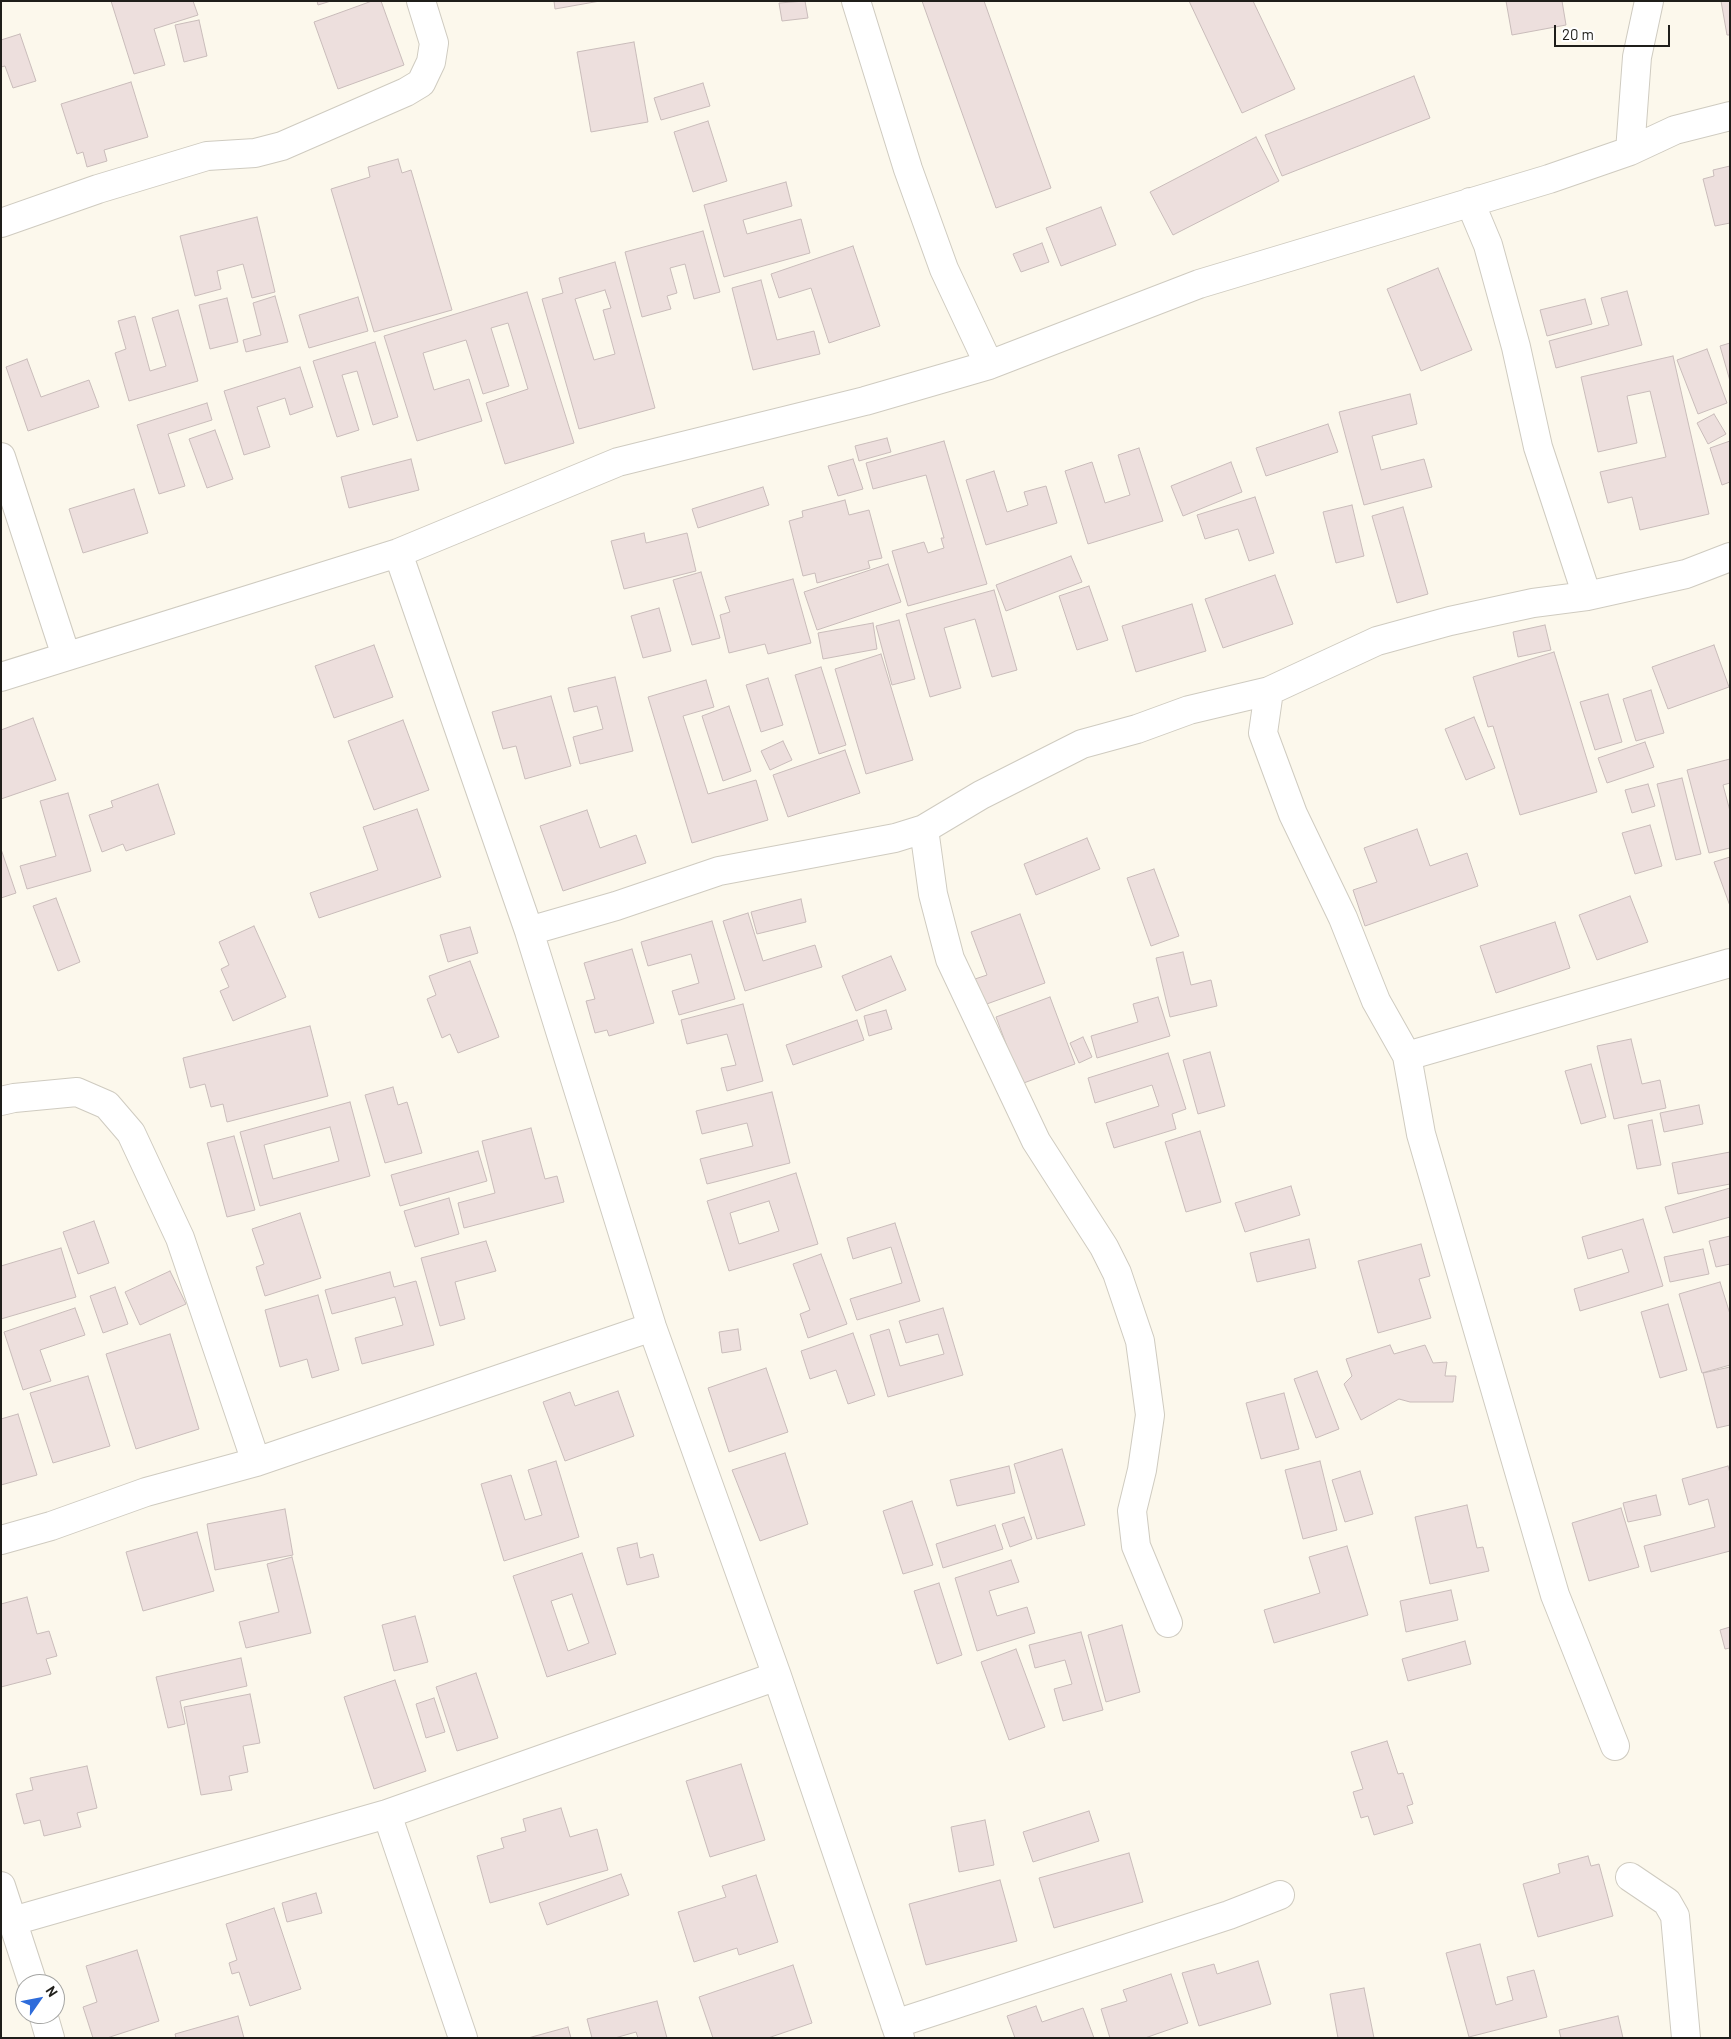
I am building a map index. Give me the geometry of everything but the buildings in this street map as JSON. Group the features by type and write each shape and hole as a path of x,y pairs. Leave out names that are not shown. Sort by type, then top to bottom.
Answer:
{"street":[{"path":"1,223 98,189 207,156 255,153 282,146 406,92 421,83 431,62 434,43 421,1"},
{"path":"856,1 921,205 944,269 988,365"},
{"path":"1630,151 1637,57 1649,1"},
{"path":"1,677 398,554 618,462 865,401 988,365 1199,284 1549,179 1630,151 1675,130 1730,116"},
{"path":"1470,202 1488,245 1516,347 1538,447 1587,596"},
{"path":"1,457 66,656"},
{"path":"398,554 530,931 652,1327 777,1676 898,2031 1229,1915 1280,1895"},
{"path":"530,931 616,906 719,871 895,838 924,829 981,795 1082,744 1137,729 1189,710 1269,691 1377,642 1450,621 1533,603 1587,596 1686,574 1730,557"},
{"path":"1269,691 1263,733 1286,796 1343,918 1376,1001 1406,1056 1421,1134 1555,1595 1615,1746"},
{"path":"924,829 933,894 950,959 1036,1142 1104,1246 1117,1273 1140,1341 1150,1415 1142,1470 1132,1511 1136,1546 1168,1623"},
{"path":"1406,1056 1730,963"},
{"path":"1,1101 77,1092 107,1105 131,1133 180,1238 256,1462"},
{"path":"1,1540 51,1526 146,1492 256,1462 400,1415 462,1391 652,1327"},
{"path":"13,1920 387,1814 777,1676"},
{"path":"387,1814 463,2038"},
{"path":"1630,1877 1667,1902 1675,1916 1686,2038"},
{"path":"1,1886 30,1974"},
{"path":"46,2024 50,2038"}]}
